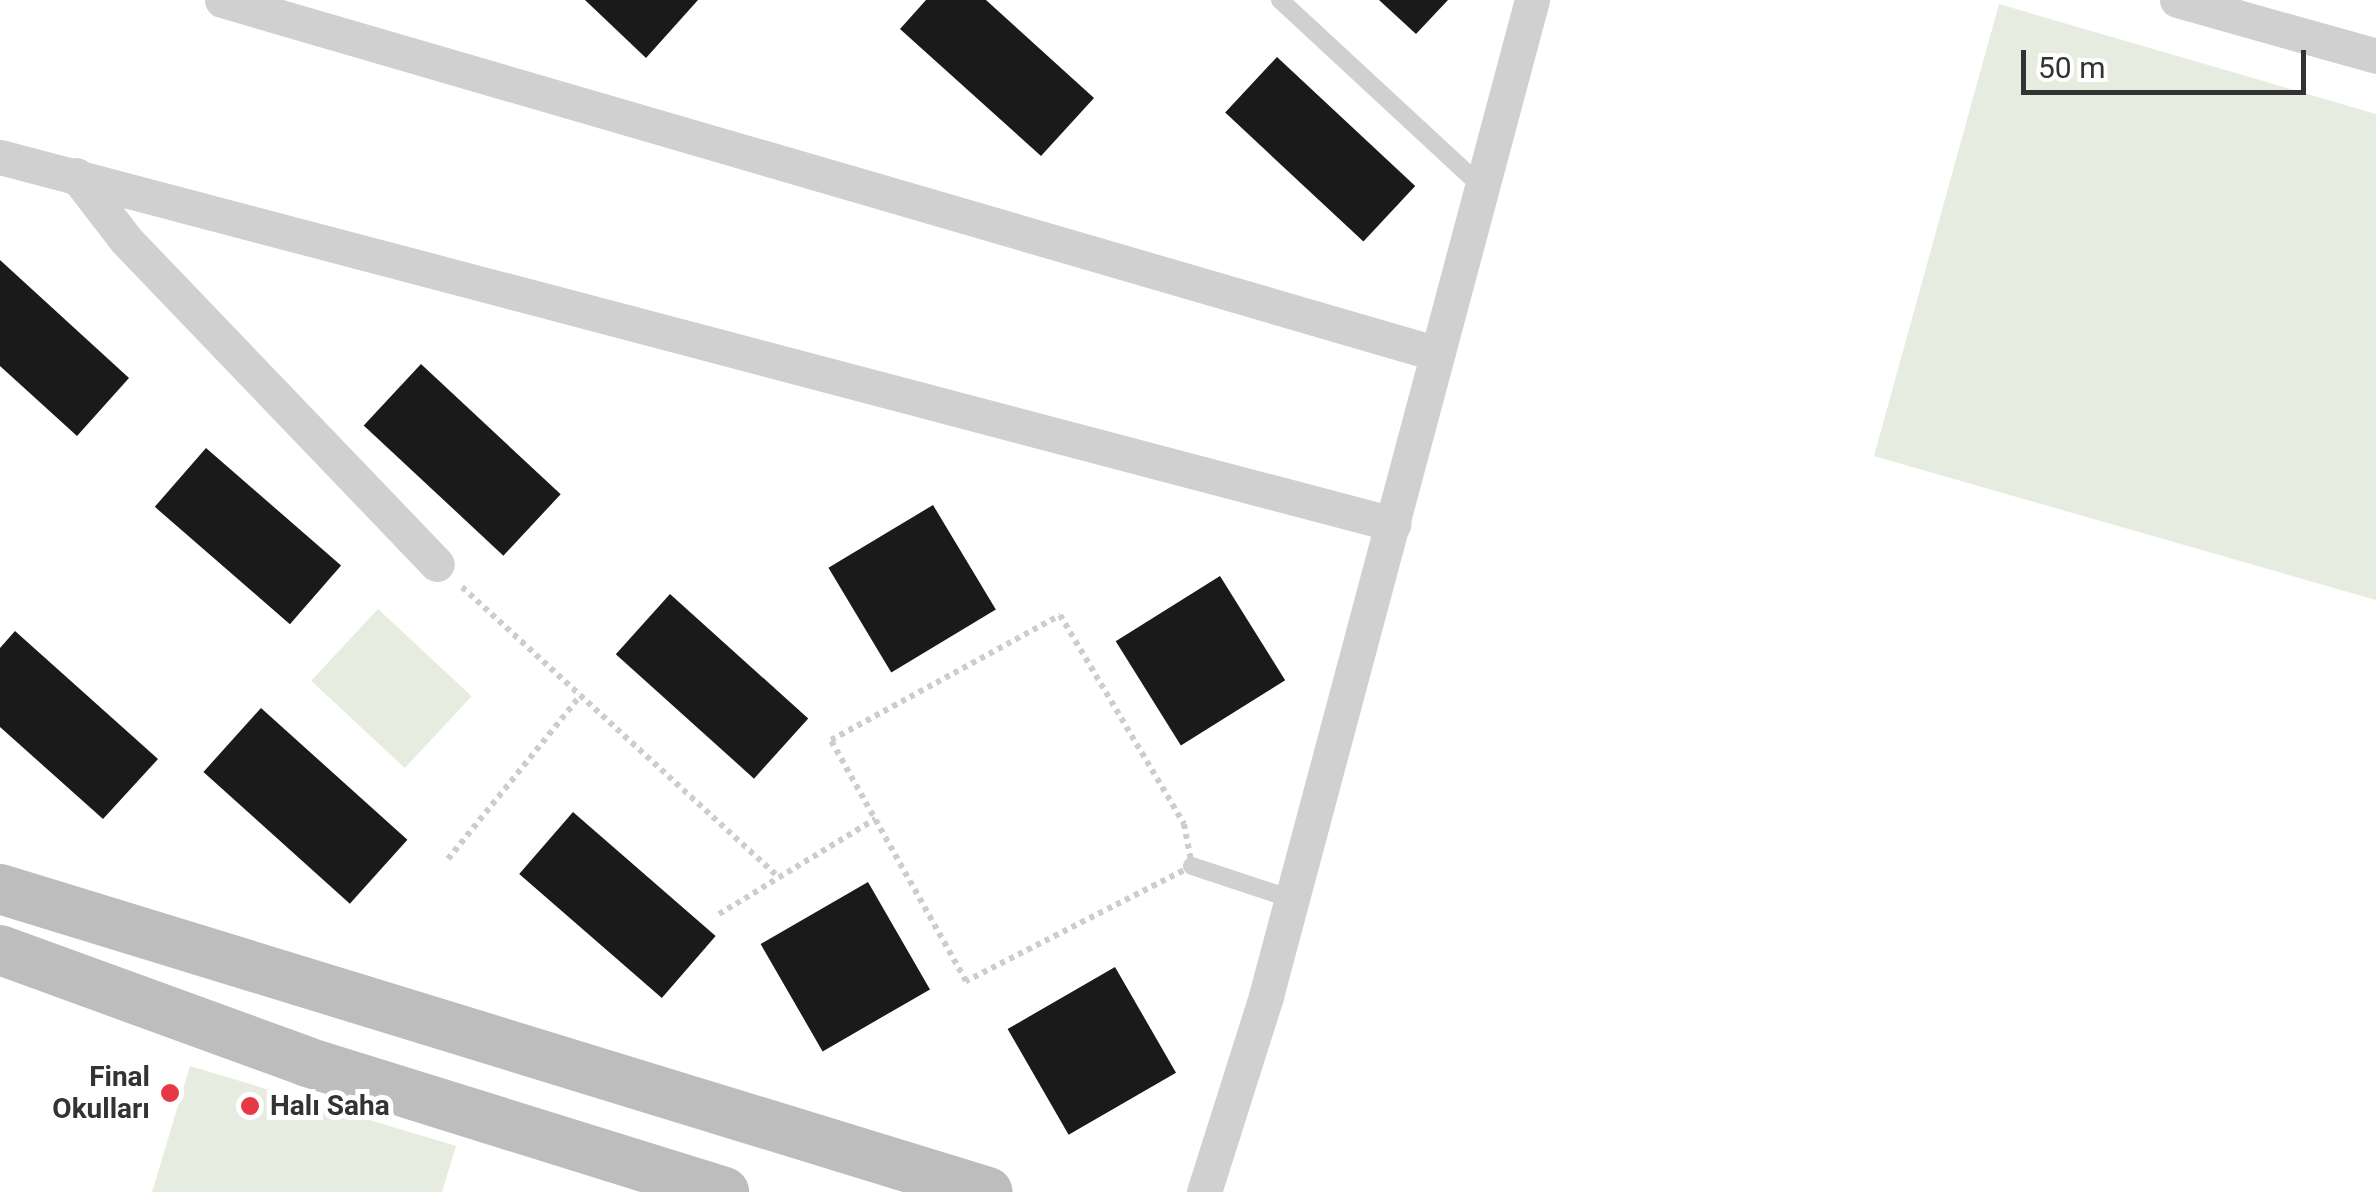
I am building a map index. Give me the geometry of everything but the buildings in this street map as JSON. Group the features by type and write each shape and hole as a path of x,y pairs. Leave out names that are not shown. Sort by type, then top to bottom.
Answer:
{"main road":[{"path":"0,889 988,1192"},
{"path":"0,950 307,1062 724,1192"}],"street":[{"path":"222,0 1438,354"},
{"path":"1204,1192 1292,899 1532,0"},
{"path":"2178,0 2376,56"},
{"path":"0,157 1393,524"},
{"path":"76,175 126,240 437,564"}],"lane":[{"path":"1280,0 1482,187"},
{"path":"1192,866 1292,899"}],"path":[{"path":"437,564 778,877"},
{"path":"1060,615 1184,824 1192,866 966,981 831,740 1060,615"},
{"path":"448,859 580,695"},
{"path":"719,914 876,819"}],"shaded area":[{"path":"1999,4 2376,114 2376,600 1874,456"},
{"path":"378,609 472,696 405,768 311,681"},
{"name":"Halı Saha","path":"190,1066 456,1146 442,1192 152,1192"}],"place":[{"name":"Final Okulları","path":"170,1093"},
{"name":"Halı Saha","path":"250,1106"}]}
